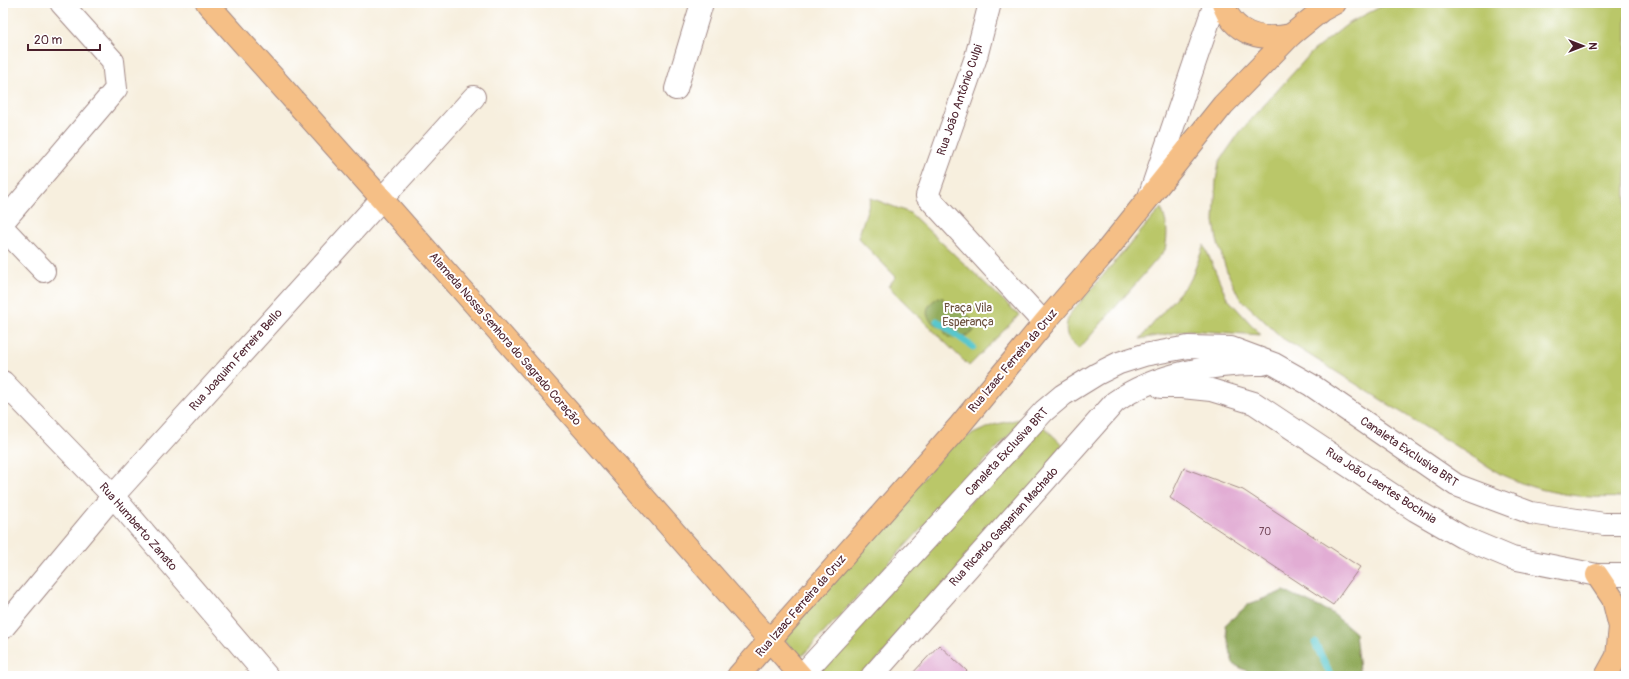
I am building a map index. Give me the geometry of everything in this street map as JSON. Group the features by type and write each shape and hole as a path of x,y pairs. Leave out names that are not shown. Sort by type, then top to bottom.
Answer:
{"main road":[{"name":"Alameda Nossa Senhora do Sagrado Coração","path":"207,3 382,199 801,676"},
{"path":"1223,3 1229,17 1246,32 1266,38 1291,35"},
{"path":"1150,194 1223,105 1258,67 1291,35 1322,10 1335,3"},
{"name":"Rua Izaac Ferreira da Cruz","path":"738,676 960,425 1044,323 1107,250 1150,194"},
{"path":"1597,575 1613,599 1620,627 1617,656 1606,676"},
{"path":"1613,676 1626,668"}],"street":[{"path":"3,222 116,89 113,61 61,3"},
{"path":"676,89 702,3"},
{"name":"Rua João Antônio Culpi","path":"990,3 976,57 927,196 1044,323"},
{"name":"Rua Izaac Ferreira da Cruz","path":"1150,194 1215,3"},
{"name":"Rua Joaquim Ferreira Bello","path":"3,628 113,496 474,97"},
{"path":"3,228 44,271"},
{"name":"Canaleta Exclusiva BRT","path":"801,676 1044,411 1063,396 1097,374 1119,363 1167,350 1188,347 1231,348 1274,364 1311,385 1456,485 1531,514 1604,524 1626,524"},
{"name":"Canaleta Exclusiva BRT","path":"1142,386 1191,372 1219,366 1274,364"},
{"name":"Rua Humberto Zanato","path":"3,382 113,496 267,676"},
{"name":"Rua João Laertes Bochnia","path":"1142,386 1182,387 1211,390 1254,403 1415,510 1462,537 1512,558 1597,575 1626,575"},
{"name":"Rua Ricardo Gasparian Machado","path":"872,676 1115,402 1142,386"}],"green space":[{"path":"1388,3 1626,3 1626,497 1593,497 1561,493 1530,486 1502,475 1282,338 1239,297 1226,269 1217,240 1214,221 1216,181 1219,162 1240,132 1312,52 1349,23"},
{"name":"Praça Vila Esperança","path":"871,198 910,213 1019,315 969,366 888,286 896,277 858,238"},
{"path":"1161,208 1167,229 1165,250 1079,349 1068,338 1066,326 1069,315"},
{"path":"1204,245 1227,298 1261,335 1188,330 1140,339 1191,279"},
{"path":"939,297 943,298 945,309 956,306 966,313 971,319 974,331 953,339 948,337 943,329 932,322 927,315 927,311 932,302"},
{"path":"1033,416 1011,433 800,658 783,638 955,442 993,425"},
{"path":"1041,424 1072,454 862,676 813,676"},
{"path":"1284,591 1332,613 1355,633 1359,670 1362,676 1249,676 1247,671 1233,664 1225,625 1249,604"}],"building":[{"path":"1184,468 1243,490 1360,567 1333,605 1170,498"},
{"path":"939,645 967,671 963,676 910,676"}],"waterway":[{"path":"937,321 973,347"},
{"path":"1315,643 1331,676"}]}
